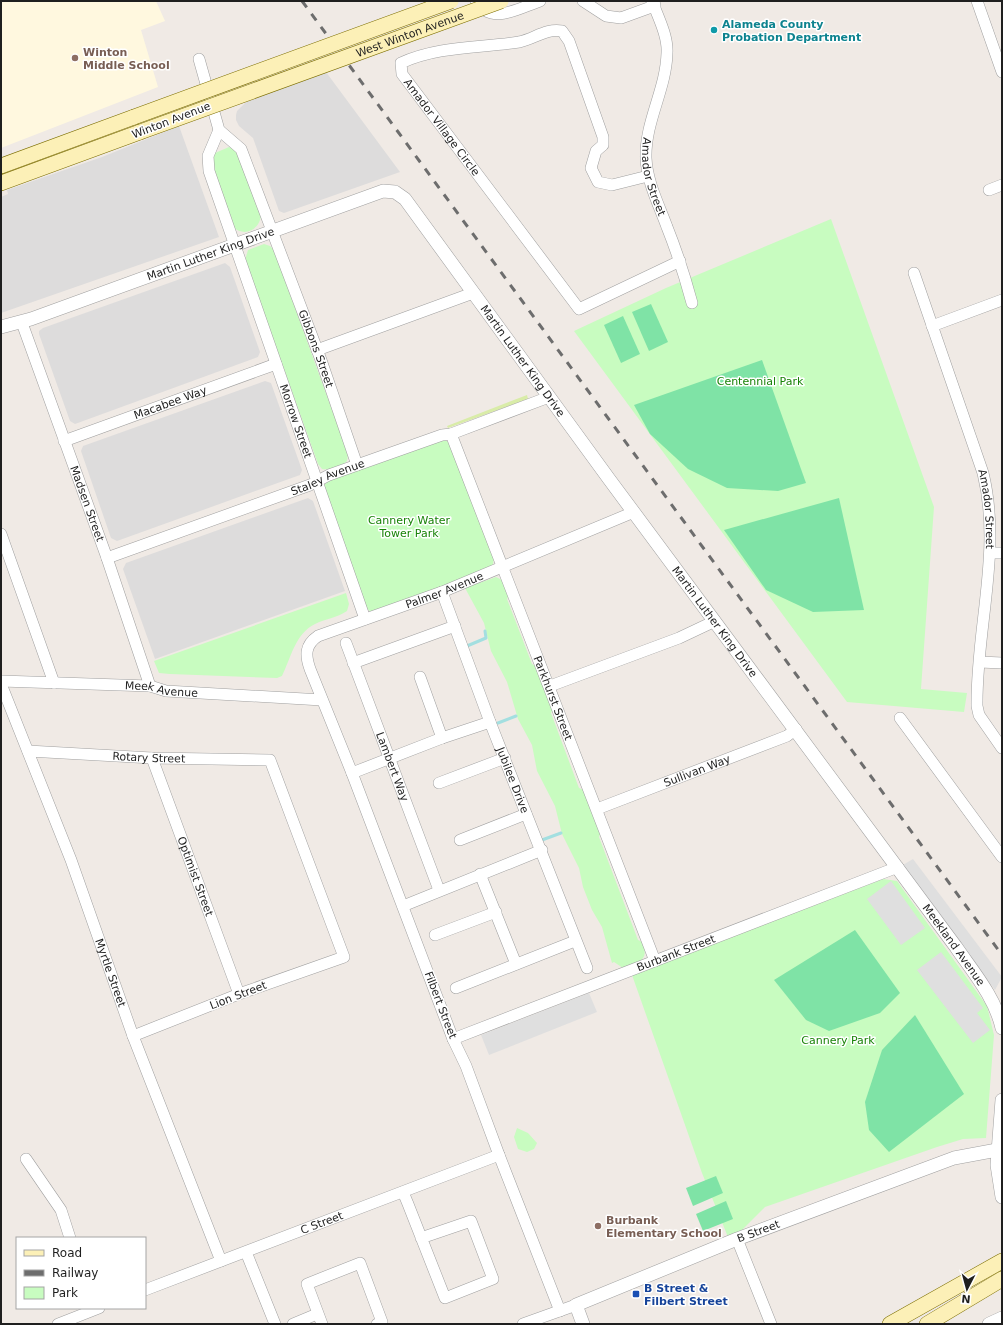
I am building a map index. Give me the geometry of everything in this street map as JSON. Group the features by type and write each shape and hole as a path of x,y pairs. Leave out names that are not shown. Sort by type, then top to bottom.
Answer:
{"main road":[{"name":"West Winton Avenue","path":"334,45 452,1"},
{"name":"West Winton Avenue","path":"342,58 501,1"},
{"name":"Winton Avenue","path":"1,166 334,45"},
{"name":"Winton Avenue","path":"1,183 342,58"},
{"path":"890,1324 1002,1261"},
{"path":"927,1324 953,1307 1002,1279"}],"street":[{"path":"476,1 480,9 490,14 500,15 540,1"},
{"path":"583,1 606,16 621,18 654,4"},
{"path":"977,1 1002,72"},
{"name":"Amador Street","path":"654,4 662,28 667,52 663,84 648,129 646,158 648,176 680,261 692,303"},
{"name":"Amador Village Circle","path":"648,176 612,185 598,182 591,168 596,151 603,145 603,137 569,41 562,31 553,30 520,42 448,50 402,63 402,74 579,308 680,261"},
{"path":"199,59 219,130"},
{"name":"Gibbons Street","path":"219,130 241,149 317,350 357,465"},
{"name":"Morrow Street","path":"219,130 208,156 209,171 364,619"},
{"path":"989,190 1002,185"},
{"name":"Martin Luther King Drive","path":"1,327 22,322 236,246 383,191 395,192 405,198 549,397 796,730 846,801 898,867"},
{"name":"Amador Street","path":"914,273 983,473 989,497 990,553 977,694 979,715 1002,748"},
{"path":"317,350 473,293"},
{"path":"932,326 1002,300"},
{"name":"Madsen Street","path":"22,322 107,558 150,686"},
{"name":"Macabee Way","path":"64,441 276,364"},
{"name":"Staley Avenue","path":"107,558 357,465 442,435 451,434 549,397"},
{"name":"Parkhurst Street","path":"451,434 550,686 655,961"},
{"name":"Palmer Avenue","path":"322,700 307,661 309,644 318,636 442,592 502,566 605,526 634,512"},
{"path":"1,534 54,683"},
{"path":"990,553 1002,554"},
{"name":"Jubilee Drive","path":"442,592 490,722 526,814 542,850 575,941 587,968"},
{"path":"550,686 679,638 715,621"},
{"path":"353,664 455,626"},
{"name":"Lambert Way","path":"346,643 439,890"},
{"path":"980,662 1002,663"},
{"path":"420,677 442,738"},
{"name":"Meek Avenue","path":"1,682 150,686 166,692 322,700"},
{"name":"Myrtle Street","path":"1,682 91,913 133,1036 221,1261"},
{"name":"Filbert Street","path":"322,700 352,773 453,1038 466,1066 560,1311"},
{"path":"900,718 1002,857"},
{"path":"352,773 442,738 490,722"},
{"name":"Sullivan Way","path":"597,809 787,736 796,730"},
{"name":"Rotary Street","path":"28,751 152,758 270,760 344,957"},
{"name":"Optimist Street","path":"152,758 239,994"},
{"path":"439,783 505,758"},
{"path":"460,840 526,814"},
{"path":"403,906 439,890 542,850"},
{"name":"Burbank Street","path":"453,1038 898,867"},
{"name":"Meekland Avenue","path":"898,867 992,1000 999,1015 1002,1028"},
{"path":"480,874 516,964"},
{"path":"435,935 496,912"},
{"path":"456,988 575,941"},
{"name":"Lion Street","path":"133,1036 239,994 344,957"},
{"path":"1002,1100 997,1150 997,1169 1002,1197"},
{"name":"B Street","path":"523,1324 576,1305 738,1239 954,1158 997,1150"},
{"name":"C Street","path":"146,1290 499,1155"},
{"path":"26,1159 61,1210 70,1237"},
{"path":"403,1192 421,1238 445,1298 493,1279 471,1220 421,1238"},
{"path":"738,1239 771,1324"},
{"path":"246,1252 275,1324"},
{"path":"292,1324 320,1319 307,1284 360,1263 382,1322 377,1324"},
{"path":"576,1305 583,1324"},
{"path":"58,1324 95,1309"},
{"path":"989,1324 1002,1318"}],"shaded area":[{"name":"Winton Middle School","path":"1,1 156,1 165,21 141,30 158,87 1,148"},
{"path":"326,72 400,172 284,213 279,211 253,138 239,126 236,120 237,111 249,99"},
{"path":"179,126 219,237 1,313 1,197 8,194 7,190 102,157"},
{"path":"225,263 230,267 260,352 258,357 75,424 70,421 39,331 43,328"},
{"path":"265,381 271,383 302,470 300,475 117,541 111,538 81,451 83,446"},
{"path":"308,498 313,501 345,591 155,659 123,569 126,563"},
{"path":"913,859 1002,977 995,990 903,865"},
{"path":"891,881 925,928 901,945 867,899"},
{"path":"941,952 983,1008 977,1013 990,1030 973,1043 917,970"},
{"path":"589,993 597,1012 489,1055 481,1035"}],"green space":[{"path":"229,147 239,152 261,215 255,228 247,232 242,232 233,227 211,163 215,153"},
{"name":"Centennial Park","path":"831,219 934,507 921,689 967,693 964,712 847,702 574,331 666,288"},
{"path":"264,244 270,246 274,250 348,454 347,461 335,468 322,469 318,464 245,260 248,250"},
{"path":"651,304 668,342 649,351 632,312"},
{"path":"623,316 640,354 621,363 604,325"},
{"path":"762,360 806,483 778,491 727,488 688,469 650,434 634,405"},
{"path":"527,395 528,399 448,428 447,426"},
{"name":"Cannery Water Tower Park","path":"438,440 447,441 452,448 494,557 493,564 488,569 380,611 371,612 365,607 324,485 331,479"},
{"path":"839,498 864,610 813,612 766,590 724,530"},
{"path":"496,577 502,580 509,595 507,599 532,664 537,667 553,709 551,713 579,788 584,790 601,832 599,837 638,940 643,942 645,949 644,957 638,962 623,968 614,962 612,963 602,927 592,910 583,887 579,868 562,834 555,806 537,771 532,745 518,719 507,682 491,651 484,623 465,588"},
{"path":"346,593 349,604 347,611 308,628 294,647 282,676 277,678 159,673 154,661"},
{"name":"Cannery Park","path":"883,879 897,881 987,1006 994,1035 986,1138 963,1139 937,1147 765,1207 730,1242 702,1173 632,975"},
{"path":"855,930 900,993 880,1013 829,1031 806,1020 774,980"},
{"path":"915,1015 964,1094 889,1152 869,1130 865,1102 882,1050"},
{"path":"517,1128 528,1133 537,1143 534,1149 527,1152 518,1149 514,1137"},
{"path":"716,1176 723,1193 693,1206 686,1188"},
{"path":"726,1201 733,1219 703,1231 696,1214"}],"waterway":[{"path":"467,646 486,638 485,631"},
{"path":"498,723 516,716"},
{"path":"542,840 561,833"}],"railway":[{"path":"302,1 1002,955"}],"place":[{"name":"Alameda County Probation Department","path":"714,30"},
{"name":"Winton Middle School","path":"75,58"},
{"name":"Burbank Elementary School","path":"598,1226"},
{"name":"B Street & Filbert Street","path":"636,1294"}]}
